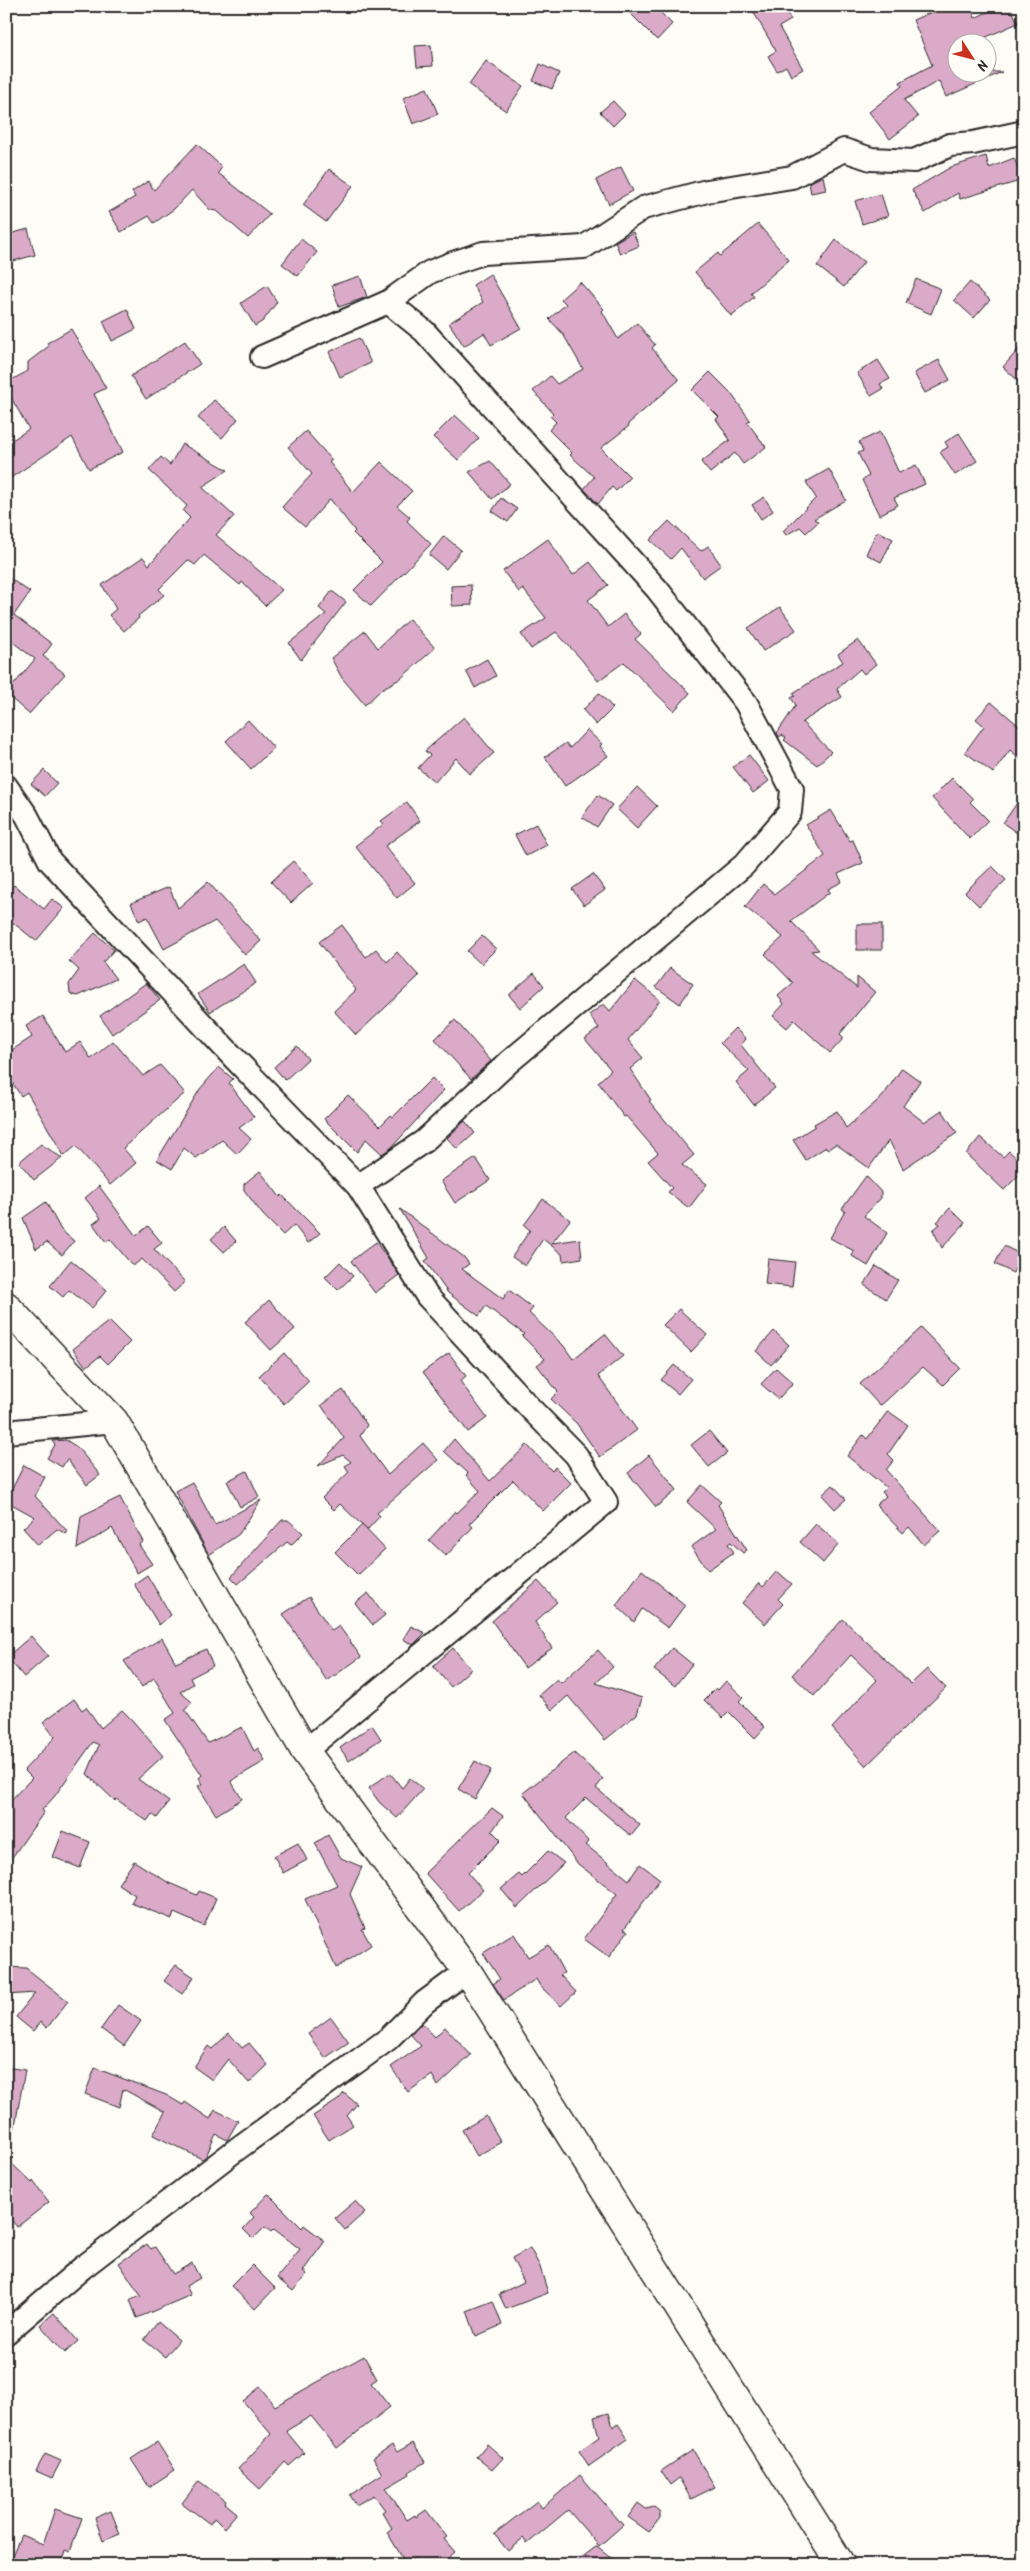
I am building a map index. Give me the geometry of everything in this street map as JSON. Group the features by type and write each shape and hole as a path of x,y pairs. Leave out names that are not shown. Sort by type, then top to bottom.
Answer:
{"highway":[{"path":"6,1306 114,1421 305,1752 467,1971 841,2565"}],"street":[{"path":"262,357 388,302 430,272 482,253 584,247 643,208 706,191 792,177 844,150 870,159 914,161 950,145 973,143 1024,132"},
{"path":"358,1186 424,1141 516,1056 744,865 790,812 792,789 746,703 658,589 424,331 388,302"},
{"path":"6,786 27,816 50,861 235,1059 358,1186 427,1296 576,1455 606,1502 305,1752"},
{"path":"6,1432 114,1421"},
{"path":"6,2333 89,2262 237,2149 388,2039 425,2002 467,1971"}],"building":[{"path":"623,6 654,6 672,24 657,40"},
{"path":"750,6 783,6 791,20 779,27 803,69 791,76 786,66 777,71 768,56 776,51"},
{"path":"946,6 971,6 975,18 1000,6 1010,6 1018,23 998,32 948,32 948,82 980,82 946,97 939,81 904,100 918,117 890,139 869,112 902,86 900,82 932,65 913,20"},
{"path":"431,45 433,66 417,67 415,46"},
{"path":"486,61 523,86 506,111 469,85"},
{"path":"540,64 559,73 552,89 533,81"},
{"path":"427,88 438,114 413,124 403,98"},
{"path":"613,101 625,114 613,126 600,112"},
{"path":"197,144 222,167 218,173 270,214 248,238 217,211 210,210 192,190 174,209 154,223 149,216 121,232 109,212 135,197 132,192 148,181 154,190"},
{"path":"986,156 989,168 1014,158 1023,180 960,199 958,193 925,213 912,190 951,167"},
{"path":"621,167 633,191 609,204 596,180"},
{"path":"329,169 353,186 326,222 303,205"},
{"path":"823,176 826,190 811,193 809,183"},
{"path":"881,194 888,216 862,224 855,201"},
{"path":"758,224 789,260 751,293 754,297 731,316 695,272 718,253 720,256"},
{"path":"28,229 35,255 6,263 6,235"},
{"path":"633,232 639,246 620,254 615,242"},
{"path":"301,239 317,252 298,276 282,264"},
{"path":"836,240 864,262 844,287 817,266"},
{"path":"490,274 521,328 491,345 484,333 464,346 449,323 483,302 473,285"},
{"path":"360,276 367,297 339,307 332,285"},
{"path":"916,279 941,289 931,314 906,303"},
{"path":"580,282 604,309 602,311 618,339 637,323 655,345 652,348 679,380 628,424 629,426 601,448 630,477 616,491 612,487 598,504 584,489 594,477 570,455 572,453 549,430 556,422 550,416 553,413 533,391 550,376 557,384 583,369 563,334 549,319 566,304 561,299"},
{"path":"970,282 990,300 974,318 954,300"},
{"path":"267,286 277,302 263,321 255,326 241,303"},
{"path":"127,309 136,329 112,341 103,321"},
{"path":"71,329 106,388 94,394 123,452 89,469 72,437 6,481 6,444 29,429 6,389 6,383 28,371 28,362 49,346 47,343"},
{"path":"359,338 371,363 340,377 329,352"},
{"path":"185,341 200,364 146,399 131,376"},
{"path":"1024,343 1024,386 1003,367"},
{"path":"878,360 890,379 880,384 883,389 871,396 857,373"},
{"path":"939,360 950,380 925,393 914,373"},
{"path":"710,372 730,392 750,420 747,422 766,447 743,464 735,453 710,473 701,462 730,440 716,419 719,417 692,390"},
{"path":"214,400 238,419 222,438 198,418"},
{"path":"455,415 479,438 458,460 433,437"},
{"path":"306,431 332,460 329,462 353,492 381,462 412,491 397,506 410,517 407,521 431,544 371,606 354,590 382,562 353,533 355,531 330,499 305,527 282,507 312,474 288,447"},
{"path":"880,432 899,473 916,465 925,484 894,498 898,505 879,515 862,480 869,476 858,453 863,451 859,442"},
{"path":"959,433 977,461 955,475 940,452 948,447 945,442"},
{"path":"182,444 228,470 202,487 234,516 216,535 282,590 265,606 242,582 240,585 204,555 195,565 188,560 159,589 164,595 138,616 139,618 124,631 109,615 116,609 102,585 143,557 149,565 190,518 183,511 187,506 149,470 161,457 170,465"},
{"path":"490,461 510,484 492,499 469,472"},
{"path":"829,469 846,500 814,519 818,522 806,533 800,527 786,535 783,531 816,498 806,482"},
{"path":"764,497 773,511 761,519 752,505"},
{"path":"501,498 517,509 508,522 492,511"},
{"path":"669,521 701,551 708,546 721,565 703,578 681,548 671,559 650,540"},
{"path":"877,531 893,539 881,562 866,554"},
{"path":"444,536 461,550 446,569 429,555"},
{"path":"548,539 573,575 590,562 608,585 588,600 608,627 624,614 641,634 635,639 690,693 674,711 624,662 598,681 556,632 531,649 521,634 546,618 523,589 519,592 503,571"},
{"path":"6,576 30,592 14,615 52,644 43,656 65,674 29,714 6,694 35,659 6,637"},
{"path":"471,585 472,605 452,606 451,586"},
{"path":"332,591 346,602 301,660 289,643 326,614 319,608"},
{"path":"780,607 796,630 763,651 748,628"},
{"path":"409,619 435,648 400,679 383,688 365,705 342,678 331,658 365,631 378,648"},
{"path":"858,640 876,664 864,674 860,669 837,689 842,697 802,722 831,752 817,765 784,740 786,738 782,735 779,737 777,733 796,705 791,698 795,696 793,693 843,662 838,654"},
{"path":"487,659 496,676 475,688 466,671"},
{"path":"599,693 613,708 596,725 583,710"},
{"path":"991,702 1024,730 1024,762 1010,750 993,773 965,752 984,726 976,719"},
{"path":"464,717 494,753 470,774 456,758 435,782 418,768 430,755 425,751"},
{"path":"248,720 274,748 251,769 226,741"},
{"path":"587,730 602,744 600,746 608,756 565,786 545,757 566,743 570,748"},
{"path":"749,755 769,781 753,793 733,767"},
{"path":"44,770 57,783 45,796 31,784"},
{"path":"952,778 973,799 970,802 988,820 970,839 932,798"},
{"path":"637,787 657,806 637,828 617,809"},
{"path":"1024,793 1024,838 1003,823"},
{"path":"598,795 612,805 597,827 582,817"},
{"path":"407,802 420,821 385,846 415,883 397,898 355,846 384,824 381,821"},
{"path":"831,810 850,841 853,840 863,863 838,874 842,882 828,889 830,892 791,921 819,950 811,951 857,988 857,977 875,992 840,1034 844,1038 830,1053 794,1020 787,1028 773,1016 784,1004 778,996 793,983 765,954 783,937 745,907 763,884 775,894 825,856 806,825"},
{"path":"536,824 547,845 526,856 515,835"},
{"path":"293,861 313,883 291,903 271,882"},
{"path":"992,866 1006,880 979,906 965,892"},
{"path":"593,874 605,890 584,905 572,889"},
{"path":"208,882 261,941 245,955 215,921 164,949 147,917 139,921 131,903 169,887 178,908"},
{"path":"14,885 44,909 52,899 64,908 36,941 6,917 6,894"},
{"path":"857,924 882,924 882,950 857,950"},
{"path":"342,925 366,957 376,949 387,962 397,952 419,976 356,1035 334,1011 356,990 319,942"},
{"path":"95,933 114,950 103,962 116,979 78,996 74,995 70,993 69,984 79,970 69,961"},
{"path":"482,936 496,949 481,964 467,951"},
{"path":"244,964 256,983 210,1012 198,994"},
{"path":"670,968 693,984 680,1004 656,987"},
{"path":"534,973 544,986 520,1008 509,995"},
{"path":"635,980 660,1000 628,1040 643,1058 630,1069 651,1100 649,1101 694,1155 682,1165 707,1184 689,1208 668,1192 672,1188 648,1161 658,1153 626,1116 624,1117 598,1082 611,1070 585,1039 599,1028 589,1015 604,1004 610,1011"},
{"path":"146,983 160,1000 112,1034 100,1016"},
{"path":"43,1016 65,1052 80,1042 91,1059 113,1041 143,1076 160,1065 185,1093 123,1148 136,1163 110,1185 76,1146 64,1156 27,1092 21,1096 6,1073 6,1054 32,1037 26,1026"},
{"path":"455,1020 491,1061 471,1079 435,1039"},
{"path":"735,1028 746,1039 741,1045 775,1088 754,1105 736,1082 749,1071 720,1043"},
{"path":"297,1046 308,1059 285,1080 274,1067"},
{"path":"219,1067 233,1079 229,1083 254,1117 239,1128 251,1139 237,1154 222,1140 196,1158 184,1148 172,1169 157,1160 200,1089"},
{"path":"902,1068 920,1081 903,1106 924,1122 942,1110 957,1133 903,1169 889,1140 869,1168 836,1144 828,1149 826,1147 806,1160 793,1140 815,1126 814,1124 837,1111 846,1128 883,1096"},
{"path":"432,1078 444,1090 391,1148 382,1154 366,1139 357,1152 324,1119 348,1095 380,1126 391,1115 393,1117"},
{"path":"465,1121 475,1133 457,1149 447,1138"},
{"path":"980,1137 1003,1157 1009,1151 1024,1165 1024,1170 1004,1190 966,1154"},
{"path":"41,1144 62,1158 34,1180 19,1162"},
{"path":"476,1158 490,1180 455,1203 441,1181"},
{"path":"260,1171 280,1197 282,1195 320,1233 308,1243 294,1225 283,1235 263,1215 244,1190 244,1184"},
{"path":"866,1176 881,1192 881,1198 864,1216 887,1233 868,1266 852,1256 854,1251 830,1238 845,1211 842,1209"},
{"path":"99,1186 136,1236 148,1226 162,1243 154,1249 185,1282 174,1292 142,1259 133,1266 110,1239 106,1242 93,1224 101,1218 85,1198"},
{"path":"543,1199 570,1220 552,1243 580,1239 582,1258 563,1261 562,1254 543,1239 525,1266 512,1257 530,1230 524,1225"},
{"path":"46,1202 61,1230 74,1241 62,1255 47,1242 36,1249 23,1218"},
{"path":"950,1208 965,1223 942,1248 933,1230 940,1224 937,1222"},
{"path":"400,1209 464,1257 469,1264 462,1269 503,1299 509,1290 533,1308 529,1313 563,1345 573,1359 605,1334 623,1356 598,1376 637,1430 600,1457 577,1424 551,1399 558,1392 537,1365 545,1359 522,1336 524,1334 486,1306 479,1316 448,1293 425,1261 429,1258"},
{"path":"224,1227 236,1241 224,1252 211,1239"},
{"path":"376,1242 399,1275 375,1293 351,1261"},
{"path":"1004,1246 1022,1255 1013,1273 995,1264"},
{"path":"768,1259 795,1262 792,1287 765,1284"},
{"path":"71,1260 107,1290 92,1308 69,1290 63,1297 50,1286"},
{"path":"340,1262 353,1276 338,1290 325,1277"},
{"path":"876,1266 898,1280 886,1299 864,1285"},
{"path":"269,1300 295,1329 271,1350 245,1322"},
{"path":"679,1309 707,1335 691,1352 663,1325"},
{"path":"109,1321 130,1342 108,1364 100,1356 86,1367 73,1349"},
{"path":"921,1328 960,1368 943,1385 923,1367 880,1406 860,1384"},
{"path":"774,1331 789,1345 771,1365 756,1351"},
{"path":"284,1353 309,1381 284,1404 259,1376"},
{"path":"449,1353 466,1376 460,1381 487,1418 468,1432 423,1372"},
{"path":"674,1365 691,1379 678,1394 661,1380"},
{"path":"776,1368 793,1383 778,1399 761,1384"},
{"path":"343,1390 367,1425 360,1436 388,1475 423,1443 438,1460 377,1513 380,1516 367,1530 340,1504 334,1510 322,1498 349,1472 345,1466 351,1462 343,1455 318,1466 344,1438 321,1405"},
{"path":"888,1411 908,1425 888,1454 894,1460 886,1470 940,1531 924,1545 909,1527 903,1533 876,1505 886,1496 882,1492 887,1488 847,1456 863,1435 867,1439"},
{"path":"709,1431 727,1453 709,1467 691,1445"},
{"path":"454,1439 490,1481 527,1445 552,1471 555,1467 571,1483 543,1511 513,1480 469,1524 473,1527 446,1556 429,1540 455,1511 457,1513 480,1491 466,1475 468,1473 444,1451"},
{"path":"66,1440 77,1447 100,1475 87,1485 67,1459 62,1467 47,1458 55,1445 52,1441"},
{"path":"649,1455 677,1490 656,1507 628,1473"},
{"path":"24,1465 45,1477 35,1496 68,1532 66,1534 57,1529 38,1545 23,1528 35,1517 6,1501"},
{"path":"247,1471 259,1497 240,1507 227,1481"},
{"path":"192,1482 215,1525 261,1500 239,1534 209,1555 175,1491"},
{"path":"702,1485 721,1502 718,1505 747,1550 743,1553 731,1542 728,1544 734,1552 708,1570 691,1547 716,1529 687,1502"},
{"path":"833,1485 846,1499 835,1509 822,1495"},
{"path":"120,1497 143,1542 139,1545 152,1564 137,1573 112,1528 77,1549 81,1516"},
{"path":"282,1520 288,1520 303,1533 291,1545 287,1542 238,1584 231,1577"},
{"path":"816,1524 839,1544 823,1563 800,1542"},
{"path":"362,1525 385,1549 358,1575 335,1552"},
{"path":"642,1570 685,1605 668,1628 642,1609 634,1622 616,1605"},
{"path":"777,1571 792,1584 778,1599 783,1604 765,1624 742,1603 759,1583 763,1587"},
{"path":"147,1575 171,1615 159,1625 134,1584"},
{"path":"538,1581 557,1602 535,1622 552,1648 525,1668 492,1621"},
{"path":"368,1593 385,1615 373,1625 355,1603"},
{"path":"309,1597 332,1631 339,1626 361,1657 327,1681 283,1614"},
{"path":"843,1619 911,1684 927,1669 946,1688 866,1766 832,1728 877,1680 851,1655 814,1696 792,1675"},
{"path":"411,1626 425,1633 413,1645 403,1639"},
{"path":"31,1636 48,1656 24,1677 7,1657"},
{"path":"162,1638 176,1663 206,1649 213,1666 190,1678 193,1684 180,1692 192,1702 185,1710 208,1743 242,1727 254,1751 258,1748 265,1761 231,1781 242,1799 216,1815 198,1786 203,1784 199,1778 202,1775 165,1720 175,1713 154,1678 142,1687 124,1661"},
{"path":"453,1648 471,1669 451,1687 433,1666"},
{"path":"672,1648 692,1664 675,1686 654,1670"},
{"path":"598,1650 613,1667 596,1683 642,1698 637,1714 605,1740 568,1696 552,1710 539,1695 557,1679 561,1683"},
{"path":"726,1681 743,1697 739,1701 765,1727 755,1738 729,1712 723,1718 704,1700 716,1688 718,1690"},
{"path":"74,1699 82,1710 86,1707 101,1728 122,1710 132,1720 163,1756 138,1779 169,1802 157,1818 152,1814 147,1821 116,1799 115,1801 87,1774 99,1745 93,1742 54,1797 42,1810 44,1812 6,1866 6,1805 32,1778 24,1770 55,1737 43,1722"},
{"path":"372,1725 381,1739 349,1761 340,1748"},
{"path":"574,1753 603,1779 596,1788 640,1825 631,1836 586,1798 566,1818 589,1842 586,1845 629,1880 640,1864 660,1879 624,1929 628,1931 609,1957 584,1939 617,1894 578,1864 523,1793"},
{"path":"475,1761 491,1770 475,1799 458,1789"},
{"path":"390,1773 402,1788 410,1778 423,1789 397,1818 379,1802 369,1788"},
{"path":"492,1808 503,1816 492,1831 501,1840 468,1873 483,1890 459,1911 425,1873"},
{"path":"63,1831 90,1842 80,1868 53,1857"},
{"path":"328,1835 341,1858 362,1867 350,1894 365,1928 362,1929 371,1945 336,1968 305,1899 337,1885 315,1843"},
{"path":"298,1843 307,1860 283,1873 274,1856"},
{"path":"548,1851 564,1863 517,1908 501,1889 519,1874 522,1877"},
{"path":"134,1861 169,1883 197,1895 199,1891 216,1898 204,1926 174,1913 172,1919 131,1903 135,1895 118,1884"},
{"path":"514,1934 528,1957 549,1945 564,1973 560,1975 576,1992 561,2006 540,1986 536,1979 504,2000 493,1984 500,1979 483,1953"},
{"path":"176,1965 194,1977 182,1994 164,1981"},
{"path":"6,1967 26,1968 68,2001 47,2028 40,2022 33,2031 16,2017 35,1993 6,1995"},
{"path":"118,2005 141,2021 124,2046 101,2029"},
{"path":"331,2017 349,2042 325,2058 308,2034"},
{"path":"422,2023 435,2037 445,2027 471,2055 438,2086 432,2075 408,2092 391,2067 421,2046 411,2035"},
{"path":"229,2033 242,2048 249,2043 268,2065 249,2083 228,2059 212,2080 194,2067 208,2046 212,2049"},
{"path":"6,2067 25,2070 14,2131 6,2130"},
{"path":"95,2068 166,2095 183,2105 185,2102 210,2119 215,2110 238,2121 227,2140 216,2134 206,2156 202,2159 153,2135 165,2112 123,2089 119,2107 85,2094"},
{"path":"344,2093 357,2104 347,2116 353,2125 329,2140 313,2116 338,2100"},
{"path":"486,2116 501,2142 477,2156 462,2130"},
{"path":"6,2158 32,2183 33,2181 49,2202 17,2227 6,2213"},
{"path":"268,2194 302,2228 304,2225 325,2241 303,2271 307,2274 293,2291 277,2278 300,2249 274,2229 271,2232 265,2227 253,2239 243,2229 254,2217 250,2213"},
{"path":"355,2201 365,2212 345,2230 335,2218"},
{"path":"147,2244 151,2249 155,2247 173,2274 192,2263 200,2278 186,2286 191,2295 137,2318 130,2300 141,2296 119,2263"},
{"path":"530,2248 540,2267 548,2293 506,2309 499,2294 524,2282 512,2258"},
{"path":"252,2265 275,2288 255,2309 231,2286"},
{"path":"493,2301 502,2325 476,2336 467,2311"},
{"path":"54,2313 78,2341 65,2353 40,2325"},
{"path":"158,2322 179,2340 165,2357 144,2340"},
{"path":"364,2356 377,2379 371,2383 390,2407 337,2448 311,2416 286,2431 304,2453 289,2466 285,2462 260,2489 238,2469 271,2434 243,2401 260,2387 275,2406"},
{"path":"609,2413 613,2427 618,2424 628,2439 589,2466 579,2451 599,2437 594,2417"},
{"path":"157,2442 175,2470 149,2487 131,2459"},
{"path":"413,2443 425,2462 409,2472 410,2474 386,2488 407,2520 415,2515 416,2517 426,2510 447,2537 444,2539 455,2552 440,2565 421,2565 415,2558 406,2564 387,2532 392,2528 382,2512 385,2510 374,2495 356,2505 350,2495 382,2474 373,2458 392,2445 397,2452"},
{"path":"487,2444 503,2458 492,2470 476,2457"},
{"path":"693,2450 715,2487 691,2499 679,2478 670,2485 661,2471"},
{"path":"45,2454 61,2461 52,2478 36,2471"},
{"path":"580,2475 623,2525 599,2546 568,2510 527,2544 523,2538 508,2551 494,2534 537,2501 542,2508"},
{"path":"199,2481 226,2501 225,2503 237,2513 224,2528 214,2518 210,2524 182,2503"},
{"path":"638,2503 646,2509 654,2507 660,2512 660,2518 649,2532 628,2517"},
{"path":"55,2509 82,2518 70,2552 65,2550 61,2565 23,2565 10,2560 21,2535 43,2544"},
{"path":"111,2511 120,2534 103,2541 95,2518"},
{"path":"597,2546 620,2565 572,2565"}]}
